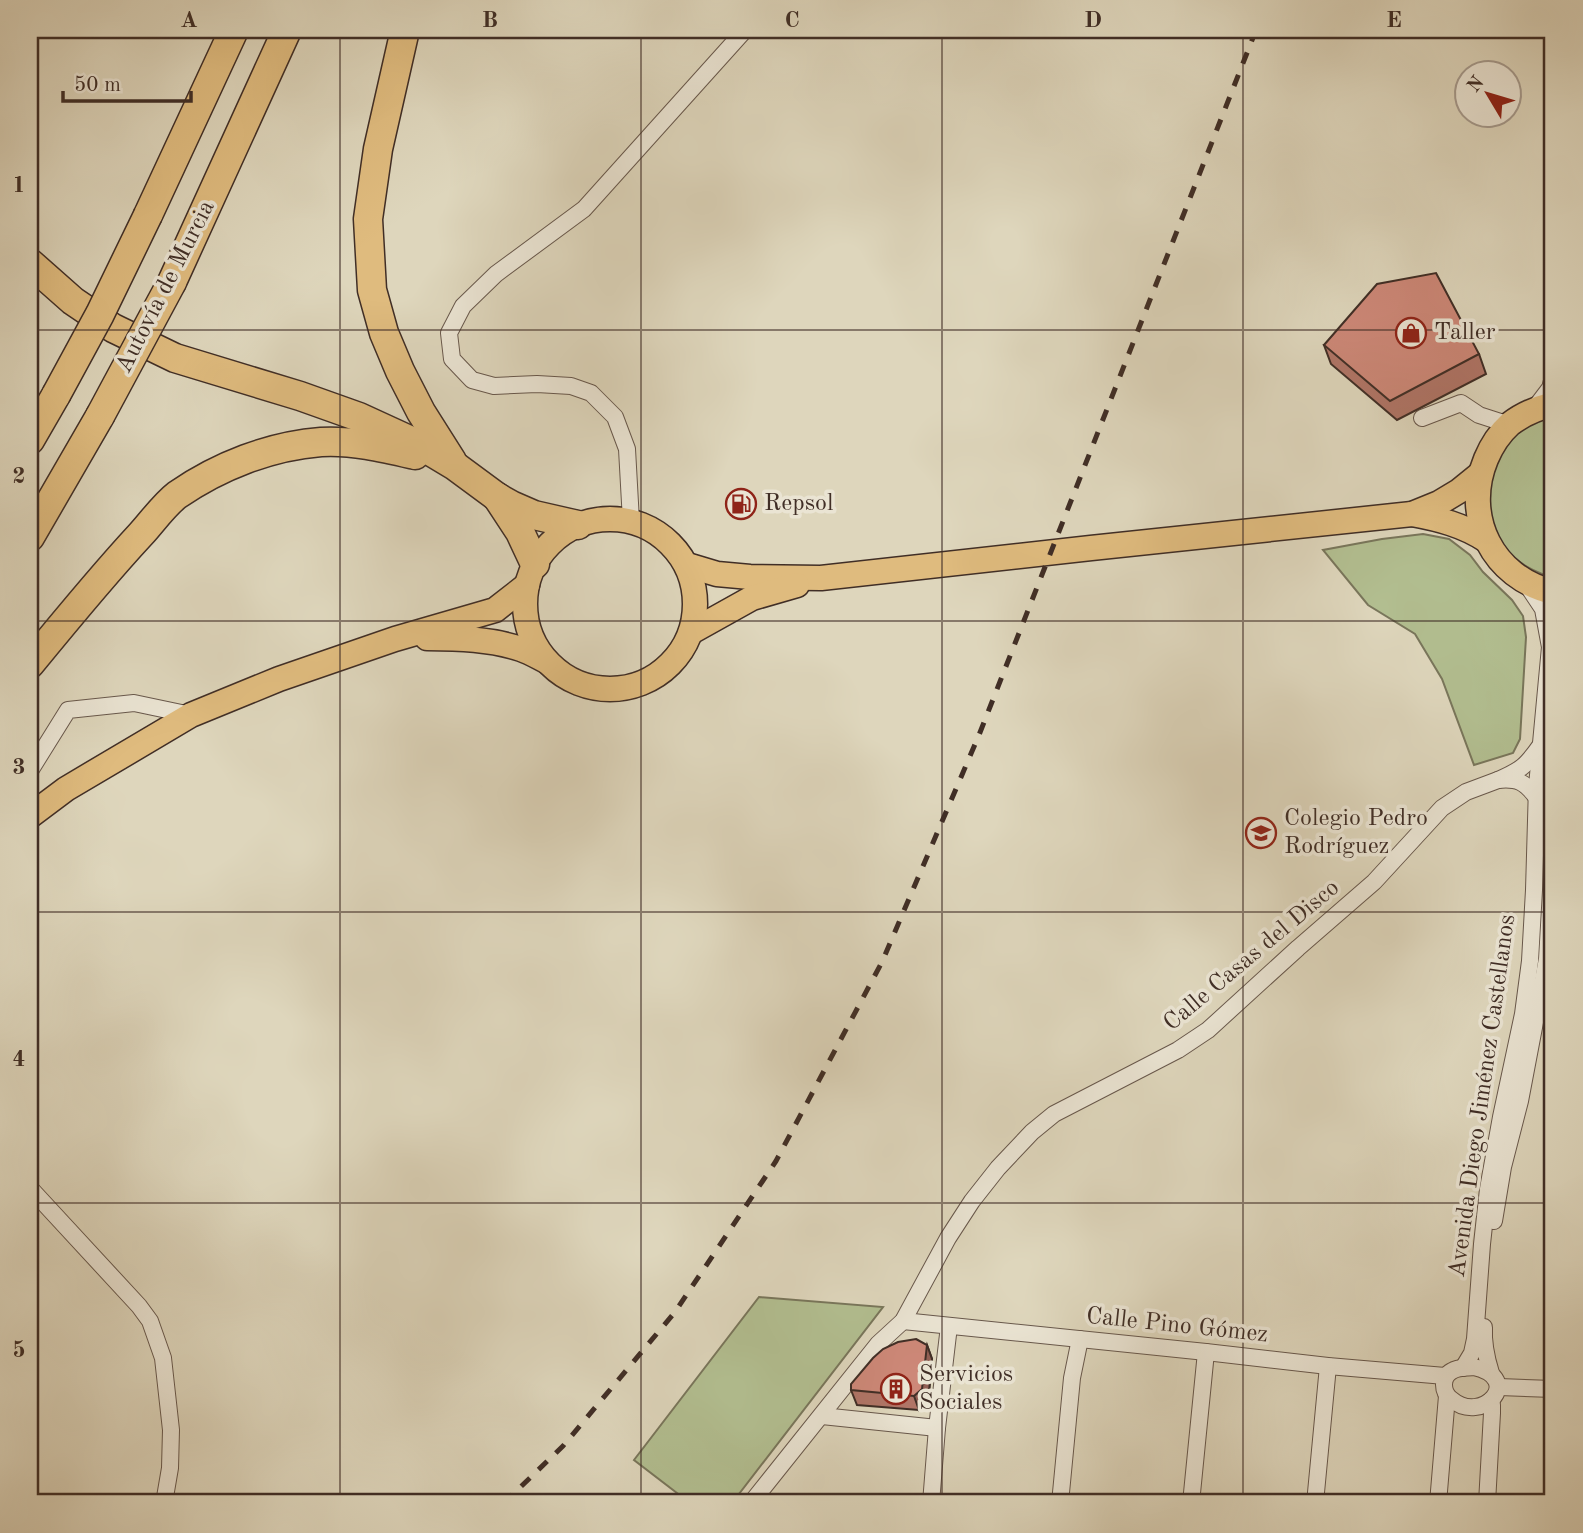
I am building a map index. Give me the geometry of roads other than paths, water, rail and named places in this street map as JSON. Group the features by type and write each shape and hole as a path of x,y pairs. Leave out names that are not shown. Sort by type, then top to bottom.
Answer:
{"highway":[{"path":"148,215 223,30"},
{"name":"Autovía de Murcia","path":"30,440 100,314 234,30"},
{"name":"Autovía de Murcia","path":"30,537 100,416 172,282 287,30"},
{"path":"405,30 378,149 368,219 372,290 384,333 400,371 421,412 455,466"},
{"path":"30,263 73,301 113,328 175,358 359,417 420,445 455,466 497,497 534,515 578,525"},
{"path":"30,664 120,556 175,497 248,457 322,442 391,449 455,466"},
{"path":"497,497 520,533 531,575"}],"main road":[{"path":"1544,406 1510,425 1491,447 1480,474 1477,507 1486,540 1502,564 1525,582 1553,592"},
{"path":"1412,514 1459,491 1480,474"},
{"path":"687,565 717,574 821,578 1412,514 1445,520 1472,530 1486,540"},
{"path":"30,816 65,789 191,715 395,639 495,610 531,575 546,548 561,534 578,525 604,519 631,521 653,530 673,545 687,565 694,587 696,609 691,632 679,654 661,672 639,684 614,689 589,687 566,677 547,661 523,649 458,638 395,639"},
{"path":"531,575 525,612 532,638 547,661"},
{"path":"691,632 752,598 821,578"}],"street":[{"path":"631,521 627,449 615,417 591,393 571,386 494,386 472,380 452,359 449,333 463,306 496,274 584,209 745,30"},
{"path":"1544,406 1553,377"},
{"path":"1422,418 1461,404 1479,415 1510,425"},
{"path":"1479,415 1488,427 1491,447"},
{"name":"Avenida Diego Jiménez Castellanos","path":"1463,1368 1472,1353 1475,1339 1488,1189 1523,1014 1530,961 1537,798 1550,647 1543,609 1525,582"},
{"path":"30,771 68,710 134,703 191,715"},
{"name":"Calle Casas del Disco","path":"751,1503 878,1344 903,1321 972,1200 1032,1132 1054,1114 1178,1050 1208,1030 1297,947 1374,882 1442,808 1466,792 1516,772 1525,766 1541,743"},
{"path":"1498,780 1511,779 1521,782 1529,787 1537,798"},
{"name":"Avenida Diego Jiménez Castellanos","path":"1495,1380 1483,1339 1493,1226 1547,960 1553,858"},
{"path":"30,1188 133,1299 150,1321 163,1358 171,1430 170,1468 164,1503"},
{"name":"Calle Pino Gómez","path":"903,1321 1445,1376"},
{"path":"931,1503 948,1326"},
{"path":"1060,1503 1072,1378 1080,1339"},
{"path":"1191,1503 1206,1352"},
{"path":"1315,1503 1328,1366"},
{"path":"1438,1503 1447,1396 1444,1388 1445,1376 1452,1371 1474,1367 1495,1380 1553,1389"},
{"path":"1447,1396 1463,1406 1482,1406 1496,1395 1495,1380"},
{"path":"1487,1503 1492,1413 1490,1401"},
{"path":"822,1416 937,1428"}],"railway":[{"path":"504,1503 563,1446 675,1312 776,1161 882,962 979,735 1256,30"}],"place":[{"name":"Taller","path":"1411,333"},
{"name":"Repsol","path":"741,504"},
{"name":"Colegio Pedro Rodríguez","path":"1261,833"},
{"name":"Servicios Sociales","path":"896,1389"}]}
